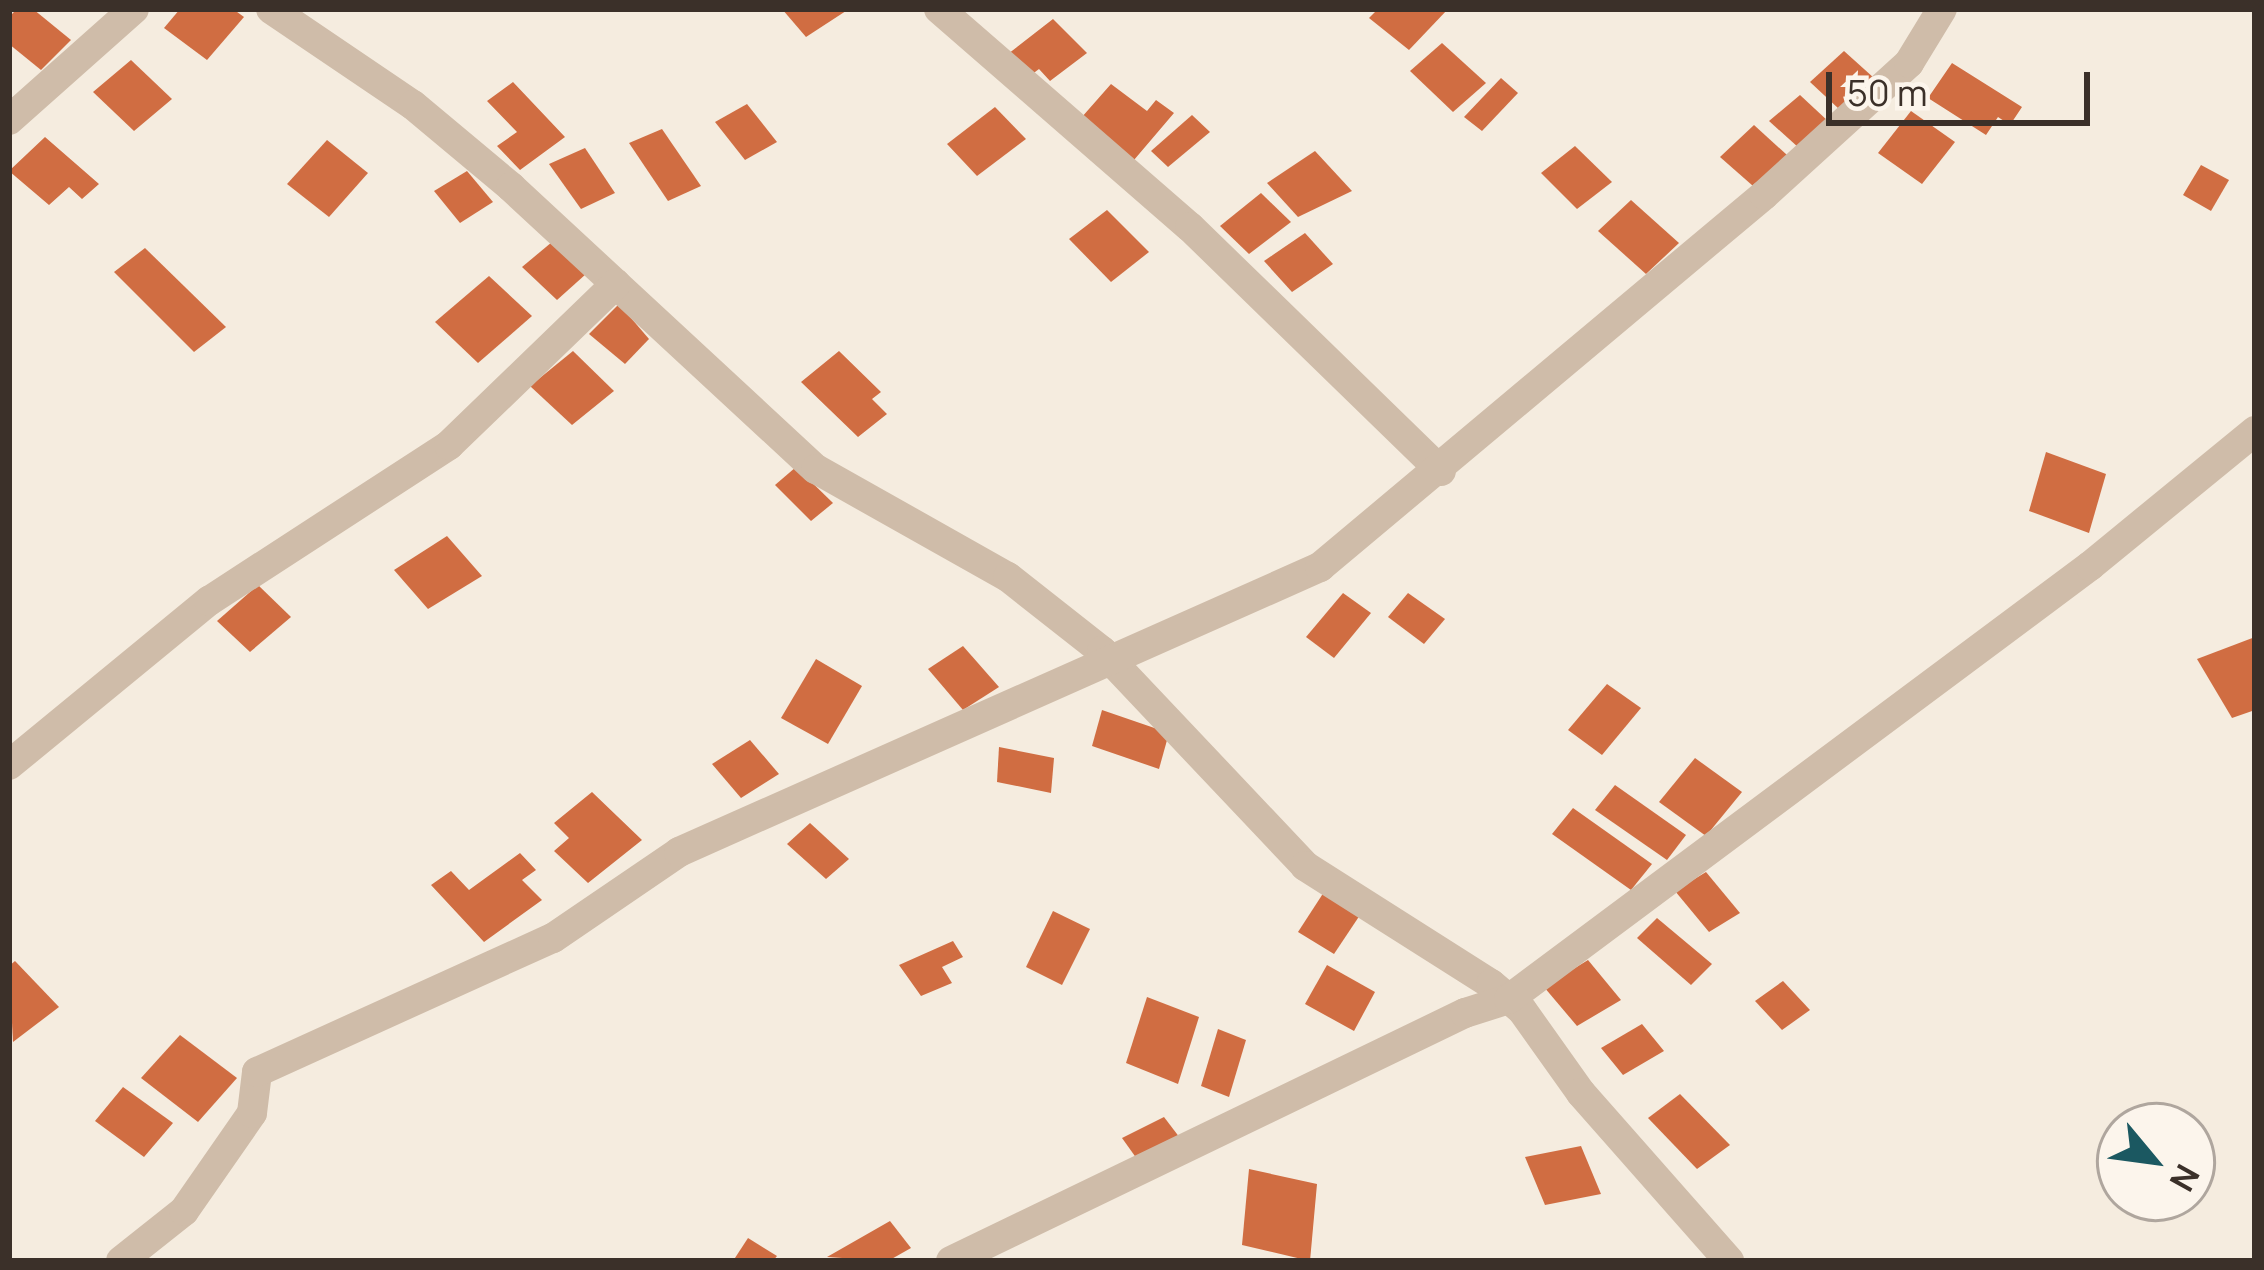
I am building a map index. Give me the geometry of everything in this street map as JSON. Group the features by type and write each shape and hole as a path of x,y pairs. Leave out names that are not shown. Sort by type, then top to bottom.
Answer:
{"street":[{"path":"9,120 134,9"},
{"path":"272,9 413,105 816,469 1008,577 1112,661 1305,866 1509,999 1729,1261"},
{"path":"939,9 1190,226 1441,471"},
{"path":"121,1261 184,1211 252,1113 257,1072 553,938 679,852 1320,567 1441,471 1869,100 1909,62 1942,9"},
{"path":"9,766 209,601 449,445 616,284"},
{"path":"951,1261 1465,1013 1509,999 2090,566 2255,431"}],"building":[{"path":"17,9 33,9 71,40 41,70 9,44 9,17"},
{"path":"180,9 233,9 244,17 207,60 164,28"},
{"path":"782,9 849,9 806,37"},
{"path":"1378,9 1448,9 1409,50 1369,18"},
{"path":"1053,19 1087,53 1050,81 1039,69 1031,75 1008,54"},
{"path":"1442,43 1486,83 1453,112 1410,71"},
{"path":"1844,51 1874,78 1839,109 1810,82"},
{"path":"131,60 172,99 134,131 93,92"},
{"path":"1952,63 2022,107 2010,125 1998,117 1986,135 1928,98"},
{"path":"1501,78 1518,93 1482,131 1464,117"},
{"path":"513,82 565,137 520,170 497,146 517,132 487,101"},
{"path":"1111,84 1147,111 1156,100 1174,113 1128,167 1074,126"},
{"path":"1800,95 1829,122 1799,148 1769,121"},
{"path":"747,104 777,142 745,160 715,122"},
{"path":"995,107 1026,139 977,176 947,144"},
{"path":"1911,111 1955,142 1922,184 1878,153"},
{"path":"1192,115 1210,132 1168,167 1151,151"},
{"path":"1754,125 1787,155 1753,186 1720,157"},
{"path":"662,129 701,186 668,201 629,143"},
{"path":"45,137 99,184 82,199 69,187 49,205 9,171"},
{"path":"327,140 368,173 329,217 287,184"},
{"path":"1575,146 1612,182 1577,209 1541,173"},
{"path":"585,148 615,193 581,209 549,164"},
{"path":"1315,151 1352,191 1298,217 1267,183"},
{"path":"2201,165 2229,180 2211,211 2183,195"},
{"path":"467,171 493,202 460,223 434,191"},
{"path":"1261,193 1291,222 1249,254 1220,226"},
{"path":"1631,200 1679,243 1646,274 1598,231"},
{"path":"1107,210 1149,252 1111,282 1069,239"},
{"path":"1305,233 1333,264 1292,292 1264,261"},
{"path":"552,242 586,274 557,300 522,267"},
{"path":"145,248 226,327 194,352 114,272"},
{"path":"489,276 532,316 478,363 435,322"},
{"path":"619,304 649,339 625,364 589,334"},
{"path":"573,351 614,391 572,425 530,386"},
{"path":"839,351 881,392 872,399 887,414 858,437 801,382"},
{"path":"2046,452 2106,474 2089,533 2029,511"},
{"path":"796,467 833,503 811,521 775,485"},
{"path":"447,536 482,576 428,609 394,570"},
{"path":"258,585 291,617 250,652 217,621"},
{"path":"1343,593 1371,613 1334,658 1306,637"},
{"path":"1408,593 1445,619 1424,644 1388,617"},
{"path":"2255,637 2255,710 2232,718 2197,659"},
{"path":"963,646 999,687 963,710 928,669"},
{"path":"816,659 862,686 828,744 781,718"},
{"path":"1607,684 1641,708 1602,755 1568,730"},
{"path":"1102,710 1169,733 1159,769 1092,746"},
{"path":"750,740 779,774 741,798 712,764"},
{"path":"999,747 1054,758 1051,793 997,782"},
{"path":"1695,758 1742,792 1706,836 1659,802"},
{"path":"1615,785 1686,835 1667,860 1595,810"},
{"path":"592,792 642,840 588,883 554,851 569,838 554,823"},
{"path":"1573,808 1652,864 1631,890 1552,834"},
{"path":"810,823 849,859 826,879 787,844"},
{"path":"520,853 536,870 522,880 542,900 484,942 431,885 451,871 469,890"},
{"path":"1706,872 1740,913 1709,932 1675,891"},
{"path":"1324,892 1360,915 1334,954 1298,932"},
{"path":"1053,911 1090,929 1062,985 1026,967"},
{"path":"1657,918 1712,964 1691,985 1637,938"},
{"path":"953,941 963,957 942,967 952,983 921,996 899,965"},
{"path":"1588,960 1621,1000 1577,1026 1544,987"},
{"path":"15,961 59,1007 13,1042 9,966"},
{"path":"1327,965 1375,992 1354,1031 1305,1004"},
{"path":"1783,981 1810,1010 1782,1030 1755,1001"},
{"path":"1147,997 1199,1017 1178,1084 1126,1063"},
{"path":"1642,1024 1664,1051 1623,1075 1601,1048"},
{"path":"1218,1029 1246,1040 1229,1097 1201,1086"},
{"path":"180,1035 237,1078 198,1122 141,1078"},
{"path":"123,1087 173,1123 144,1157 95,1121"},
{"path":"1680,1094 1730,1145 1697,1169 1648,1118"},
{"path":"1164,1117 1180,1138 1137,1159 1122,1138"},
{"path":"1581,1146 1601,1194 1545,1205 1525,1157"},
{"path":"1249,1169 1317,1184 1310,1261 1242,1245"},
{"path":"890,1221 911,1248 888,1261 827,1257"},
{"path":"748,1238 777,1256 773,1261 733,1261"}]}
